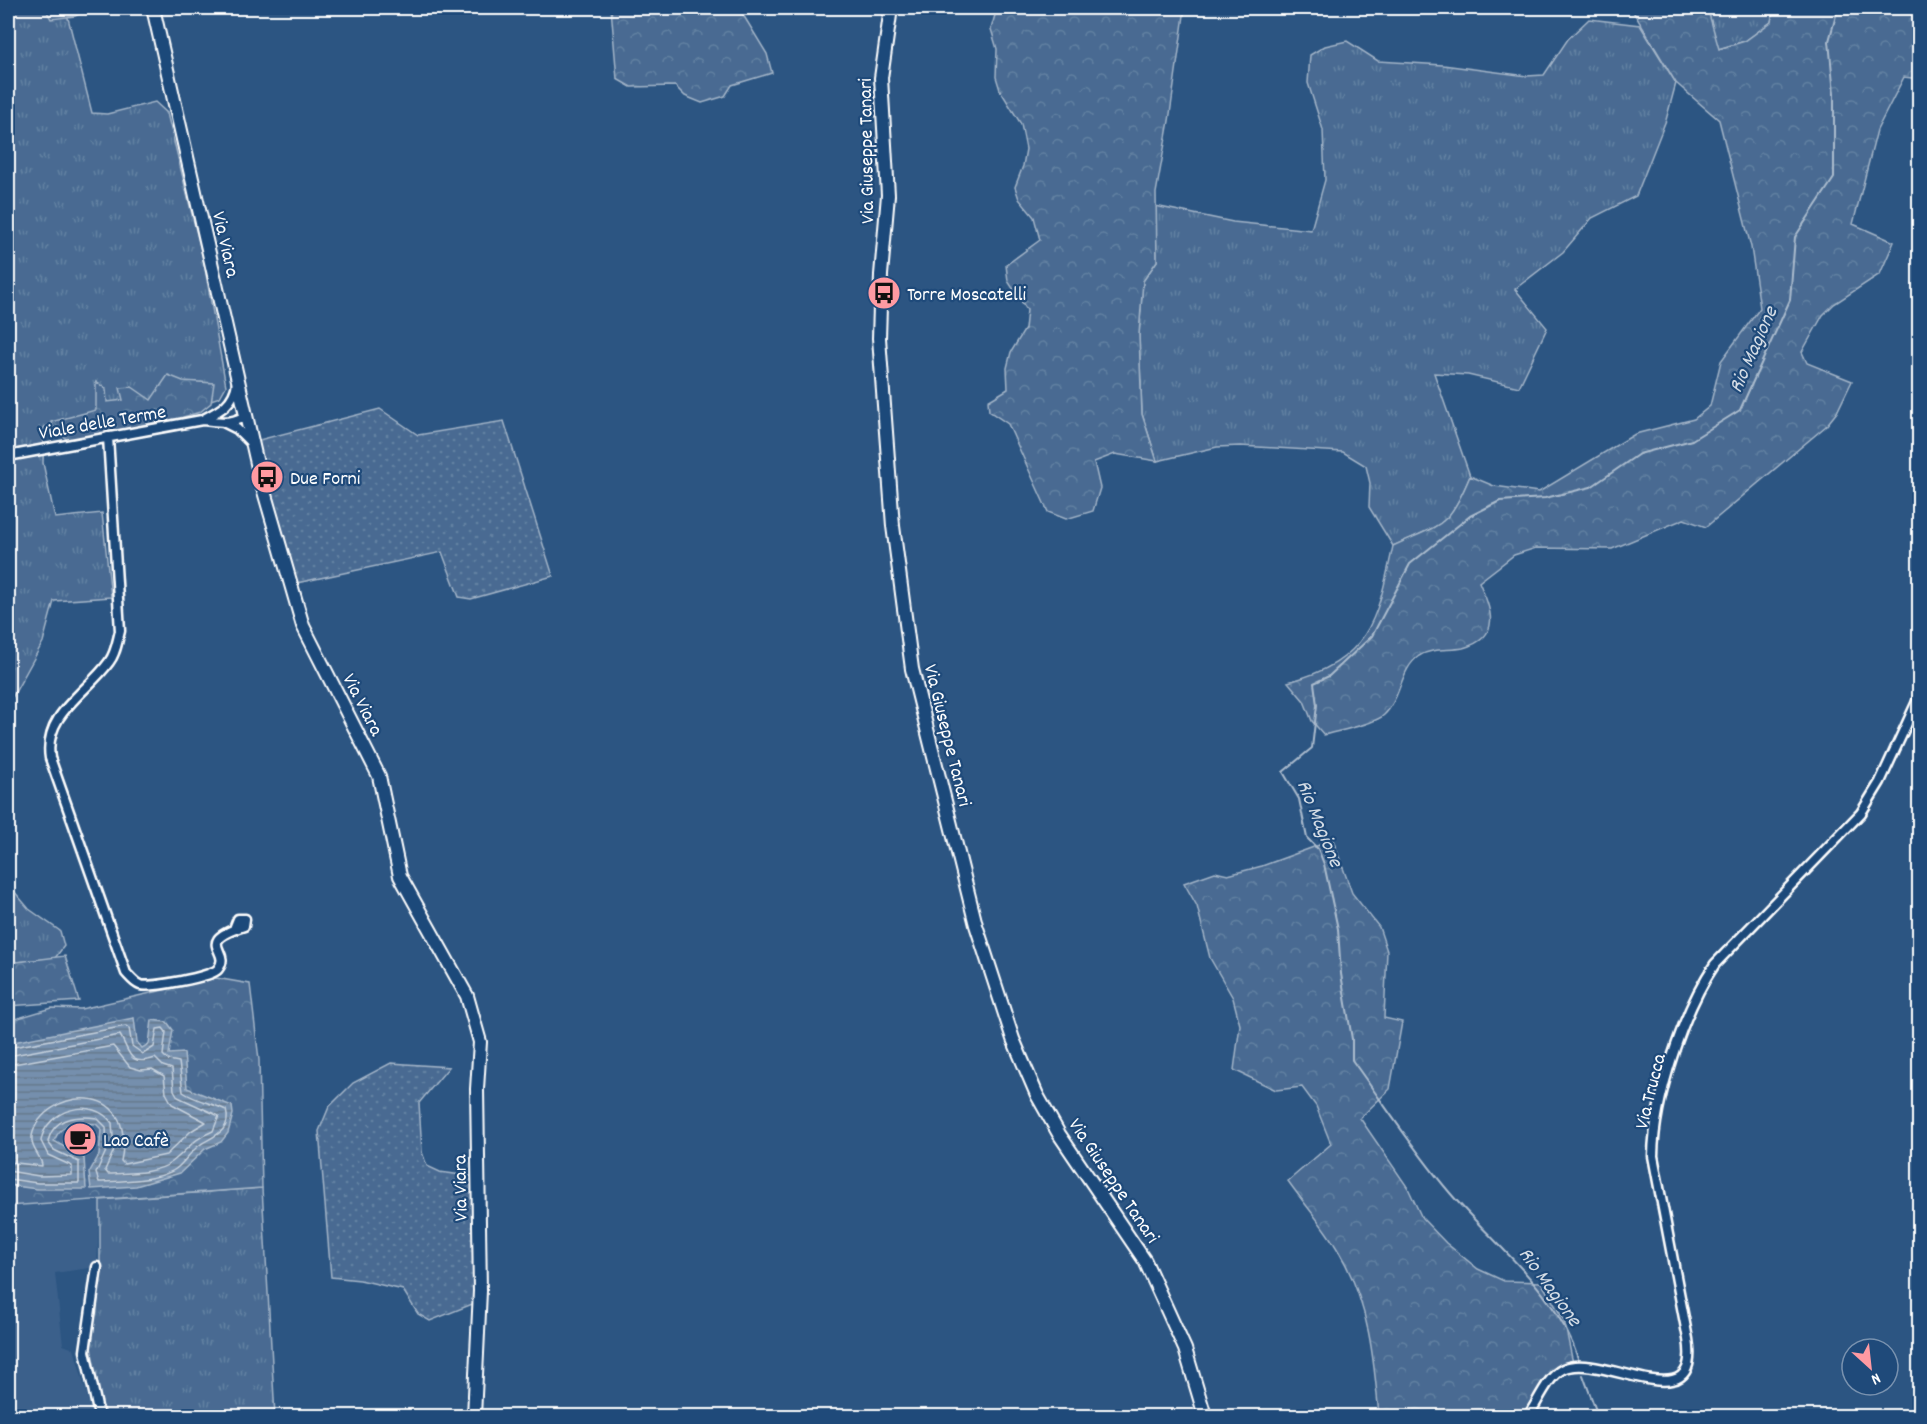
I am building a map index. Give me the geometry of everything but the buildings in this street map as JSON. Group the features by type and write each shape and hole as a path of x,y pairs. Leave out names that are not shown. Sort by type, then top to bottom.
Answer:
{"street":[{"name":"Via Viara","path":"153,8 253,446 303,626 379,776 400,876 466,996 480,1042 477,1089 480,1291 474,1416"},
{"name":"Via Giuseppe Tanari","path":"891,8 881,78 888,195 881,275 879,338 893,526 912,669 979,936 1013,1039 1037,1095 1059,1134 1145,1261 1185,1349 1205,1416"},
{"path":"238,376 235,394 228,405 246,411"},
{"name":"Viale delle Terme","path":"202,420 228,405"},
{"name":"Viale delle Terme","path":"8,456 202,420 223,422 238,420 246,411"},
{"path":"223,422 237,429 253,446"},
{"path":"108,437 120,631 109,663 64,710 57,722 49,742 50,758 126,973 133,980 146,986 210,974 220,967 221,962 216,943 218,938 222,933 234,929"},
{"name":"Via Trucca","path":"1683,1385 1689,1366 1688,1339 1653,1156 1653,1135 1682,1027 1705,979 1715,964 1872,799 1920,695"},
{"path":"98,1267 85,1351 99,1416"},
{"path":"1528,1416 1556,1375 1569,1367 1587,1368 1636,1387"}],"shaded area":[{"path":"152,8 199,8 155,20"},
{"path":"100,1200 97,1267 55,1273 63,1345 74,1349 91,1416 8,1416 8,1206"}],"green space":[{"path":"8,8 70,8 67,14 92,113 107,114 155,102 167,113 204,263 226,386 220,397 199,404 44,427 43,463 55,518 102,513 111,597 54,601 43,642 8,705"},
{"path":"45,8 91,8 75,16 51,19"},
{"path":"611,8 739,8 767,54 772,73 732,85 725,96 702,103 685,96 675,86 631,87 617,79"},
{"path":"997,8 1185,8 1156,193 1157,261 1143,281 1139,335 1142,414 1157,461 1115,454 1094,462 1100,488 1093,511 1066,519 1048,512 1008,424 989,411 988,401 1008,389 1007,368 1011,352 1025,329 1027,310 1008,281 1006,265 1040,240 1034,217 1019,199 1015,187 1023,166 1026,149 1021,124 1000,90 996,77 997,49 991,29"},
{"path":"1631,8 1711,8 1709,14 1719,49 1745,41 1771,22 1774,8 1919,8 1919,79 1904,77 1877,130 1853,224 1894,242 1880,274 1834,304 1823,315 1802,352 1807,363 1852,381 1837,412 1826,426 1706,527 1684,519 1612,549 1536,548 1514,555 1479,582 1490,612 1489,629 1484,637 1463,648 1435,650 1419,656 1408,668 1394,701 1384,715 1365,724 1324,735 1312,721 1304,701 1288,682 1315,673 1353,650 1365,634 1374,616 1393,546 1442,522 1456,506 1470,476 1494,486 1539,492 1635,434 1694,419 1710,406 1721,361 1760,308 1751,247 1719,120 1676,83"},
{"path":"1711,8 1774,8 1771,22 1745,41 1718,49 1709,14"},
{"path":"1589,19 1640,25 1676,83 1666,120 1636,196 1592,218 1563,252 1515,289 1547,328 1519,387 1468,375 1434,373 1470,476 1449,516 1433,528 1393,546 1369,507 1370,483 1366,466 1343,452 1240,446 1217,447 1157,461 1142,414 1139,335 1143,281 1157,261 1155,206 1233,222 1311,230 1325,180 1323,130 1308,83 1310,55 1325,46 1347,41 1378,61 1443,65 1527,76 1544,75 1568,39"},
{"path":"168,375 183,381 214,383 211,403 200,412 180,418 68,440 56,432 51,422 96,410 96,382 106,389 107,402 123,400 120,388 132,387 151,400"},
{"path":"380,409 418,435 504,421 553,576 471,599 459,597 442,552 287,585 255,441"},
{"path":"1333,840 1352,893 1379,927 1387,951 1384,1018 1402,1022 1390,1089 1360,1118 1408,1188 1422,1218 1446,1243 1478,1269 1504,1281 1541,1282 1564,1320 1573,1363 1555,1382 1532,1416 1379,1416 1372,1353 1364,1311 1357,1291 1333,1243 1288,1181 1331,1144 1316,1106 1302,1087 1276,1090 1234,1070 1240,1025 1233,998 1210,958 1197,906 1184,883 1215,872 1228,875 1262,866"},
{"path":"8,884 29,909 60,931 64,946 55,958 17,962 8,959"},
{"path":"65,956 79,1001 8,1006 8,959 17,962"},
{"path":"216,978 250,984 259,1060 262,1188 8,1206 8,1021 52,1008 81,1009"},
{"path":"391,1063 449,1067 419,1103 422,1152 427,1166 440,1172 483,1178 485,1299 430,1321 418,1314 403,1290 360,1280 331,1277 319,1131 329,1107 353,1083"},
{"path":"262,1188 275,1416 103,1416 91,1347 100,1270 100,1200"}],"water":[{"path":"134,1018 137,1042 142,1048 149,1044 152,1020 167,1022 173,1030 169,1054 184,1053 187,1088 232,1106 233,1114 228,1133 221,1142 205,1149 180,1173 136,1186 91,1189 89,1173 99,1155 101,1129 96,1124 71,1125 61,1130 54,1141 84,1158 86,1189 37,1189 8,1185 8,1043"}],"waterway":[{"name":"Rio Magione","path":"1579,1361 1556,1312 1541,1291 1450,1193 1352,1060 1352,1039 1341,974 1338,929 1324,864 1318,849 1307,838 1299,799 1283,772 1312,748 1317,705 1314,683 1329,676 1372,636 1410,564 1470,516 1500,501 1545,498 1591,487 1639,454 1692,440 1740,410 1790,300 1795,237 1834,178 1834,94 1829,41 1838,8"},
{"name":"Rio Magione","path":"1583,1375 1598,1416"}],"place":[{"name":"Torre Moscatelli","path":"884,293"},
{"name":"Due Forni","path":"267,477"},
{"name":"Lao Cafè","path":"80,1139"}]}
